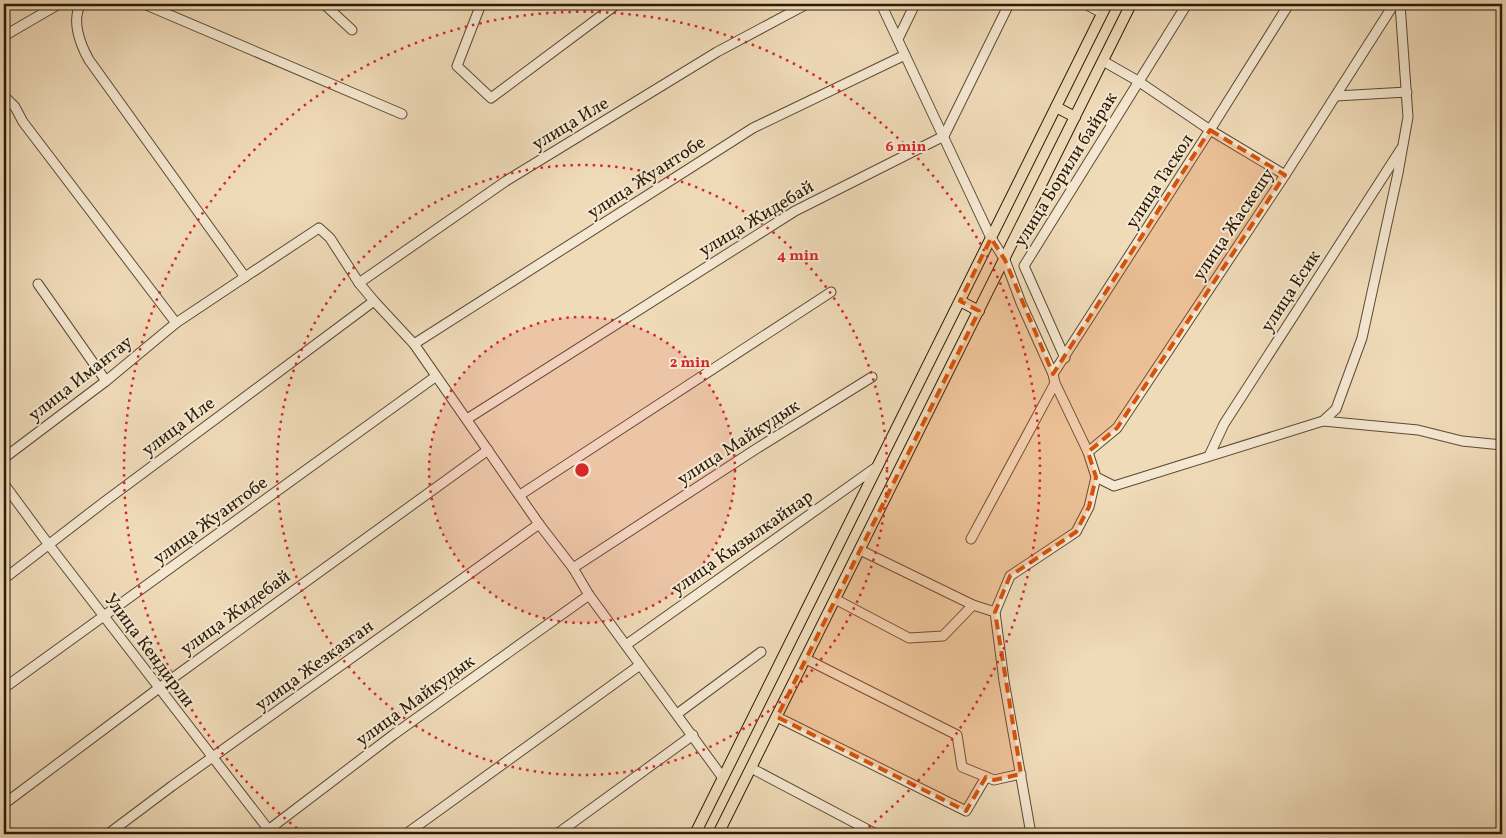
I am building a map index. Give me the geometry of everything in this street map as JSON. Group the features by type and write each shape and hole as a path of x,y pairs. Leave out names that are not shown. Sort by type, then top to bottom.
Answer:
{"main road":[{"path":"718,834 1131,4"},
{"path":"695,834 1105,8"},
{"path":"1056,107 1075,117"},
{"path":"960,301 979,311"}],"street":[{"path":"4,36 58,4"},
{"path":"81,4 76,12 79,34 82,47 89,60 245,277"},
{"path":"144,4 402,114"},
{"path":"324,4 352,30"},
{"path":"481,4 458,66 490,98 617,4"},
{"name":"улица Иле","path":"359,283 506,181 717,52 807,4"},
{"path":"881,4 991,238 1005,260 1021,303 1088,452 1096,477 1089,507 1076,532 1010,576 995,612 1004,681 1031,834"},
{"path":"898,39 915,4"},
{"path":"944,136 1009,4"},
{"path":"1085,4 1105,8"},
{"name":"улица Борили байрак","path":"1064,358 1024,266 1187,4"},
{"name":"улица Таскол","path":"971,539 1064,358 1289,4"},
{"name":"улица Жаскешу","path":"1088,452 1117,428 1285,175 1394,4"},
{"path":"1323,422 1336,408 1362,338 1403,146 1408,117 1400,4"},
{"name":"улица Жуантобе","path":"414,344 752,128 905,55"},
{"path":"1103,61 1138,81 1210,130 1285,175"},
{"path":"1336,96 1406,92"},
{"path":"4,100 7,99 15,107 23,122 176,323"},
{"name":"улица Жидебай","path":"467,418 795,211 944,136"},
{"name":"улица Есик","path":"1209,456 1224,424 1403,146"},
{"name":"улица Имантау","path":"4,458 106,381 176,323 319,228 330,238 359,283"},
{"path":"359,283 414,344 435,377 467,418 539,524 573,568 589,595 723,778"},
{"path":"38,284 106,381"},
{"path":"520,495 831,292"},
{"name":"улица Иле","path":"4,579 374,301"},
{"name":"улица Жуантобе","path":"4,688 435,377"},
{"name":"улица Майкудык","path":"573,568 756,449 872,377"},
{"path":"1096,477 1114,486 1323,422 1418,430 1462,441 1502,445"},
{"name":"улица Жидебай","path":"4,804 159,688 488,450"},
{"name":"улица Кызылкайнар","path":"626,645 878,466"},
{"name":"Улица Кендирли","path":"4,484 268,833"},
{"name":"улица Жезказган","path":"108,834 172,786 539,524"},
{"path":"860,550 973,605 995,612"},
{"name":"улица Майкудык","path":"268,833 393,734 589,595"},
{"path":"836,599 909,638 943,636 973,605"},
{"path":"677,714 761,652"},
{"path":"806,659 957,735 962,767 994,780 1021,774"},
{"path":"406,834 640,665"},
{"path":"776,718 966,810 986,777"},
{"path":"557,834 693,735"},
{"path":"751,768 876,834"}],"highlighted area":[{"path":"1210,130 1285,175 1117,428 1088,452 1096,477 1089,507 1076,532 1010,576 995,612 1021,774 994,780 986,777 966,811 777,717 979,311 960,301 991,238 1005,260 1053,374"}]}
